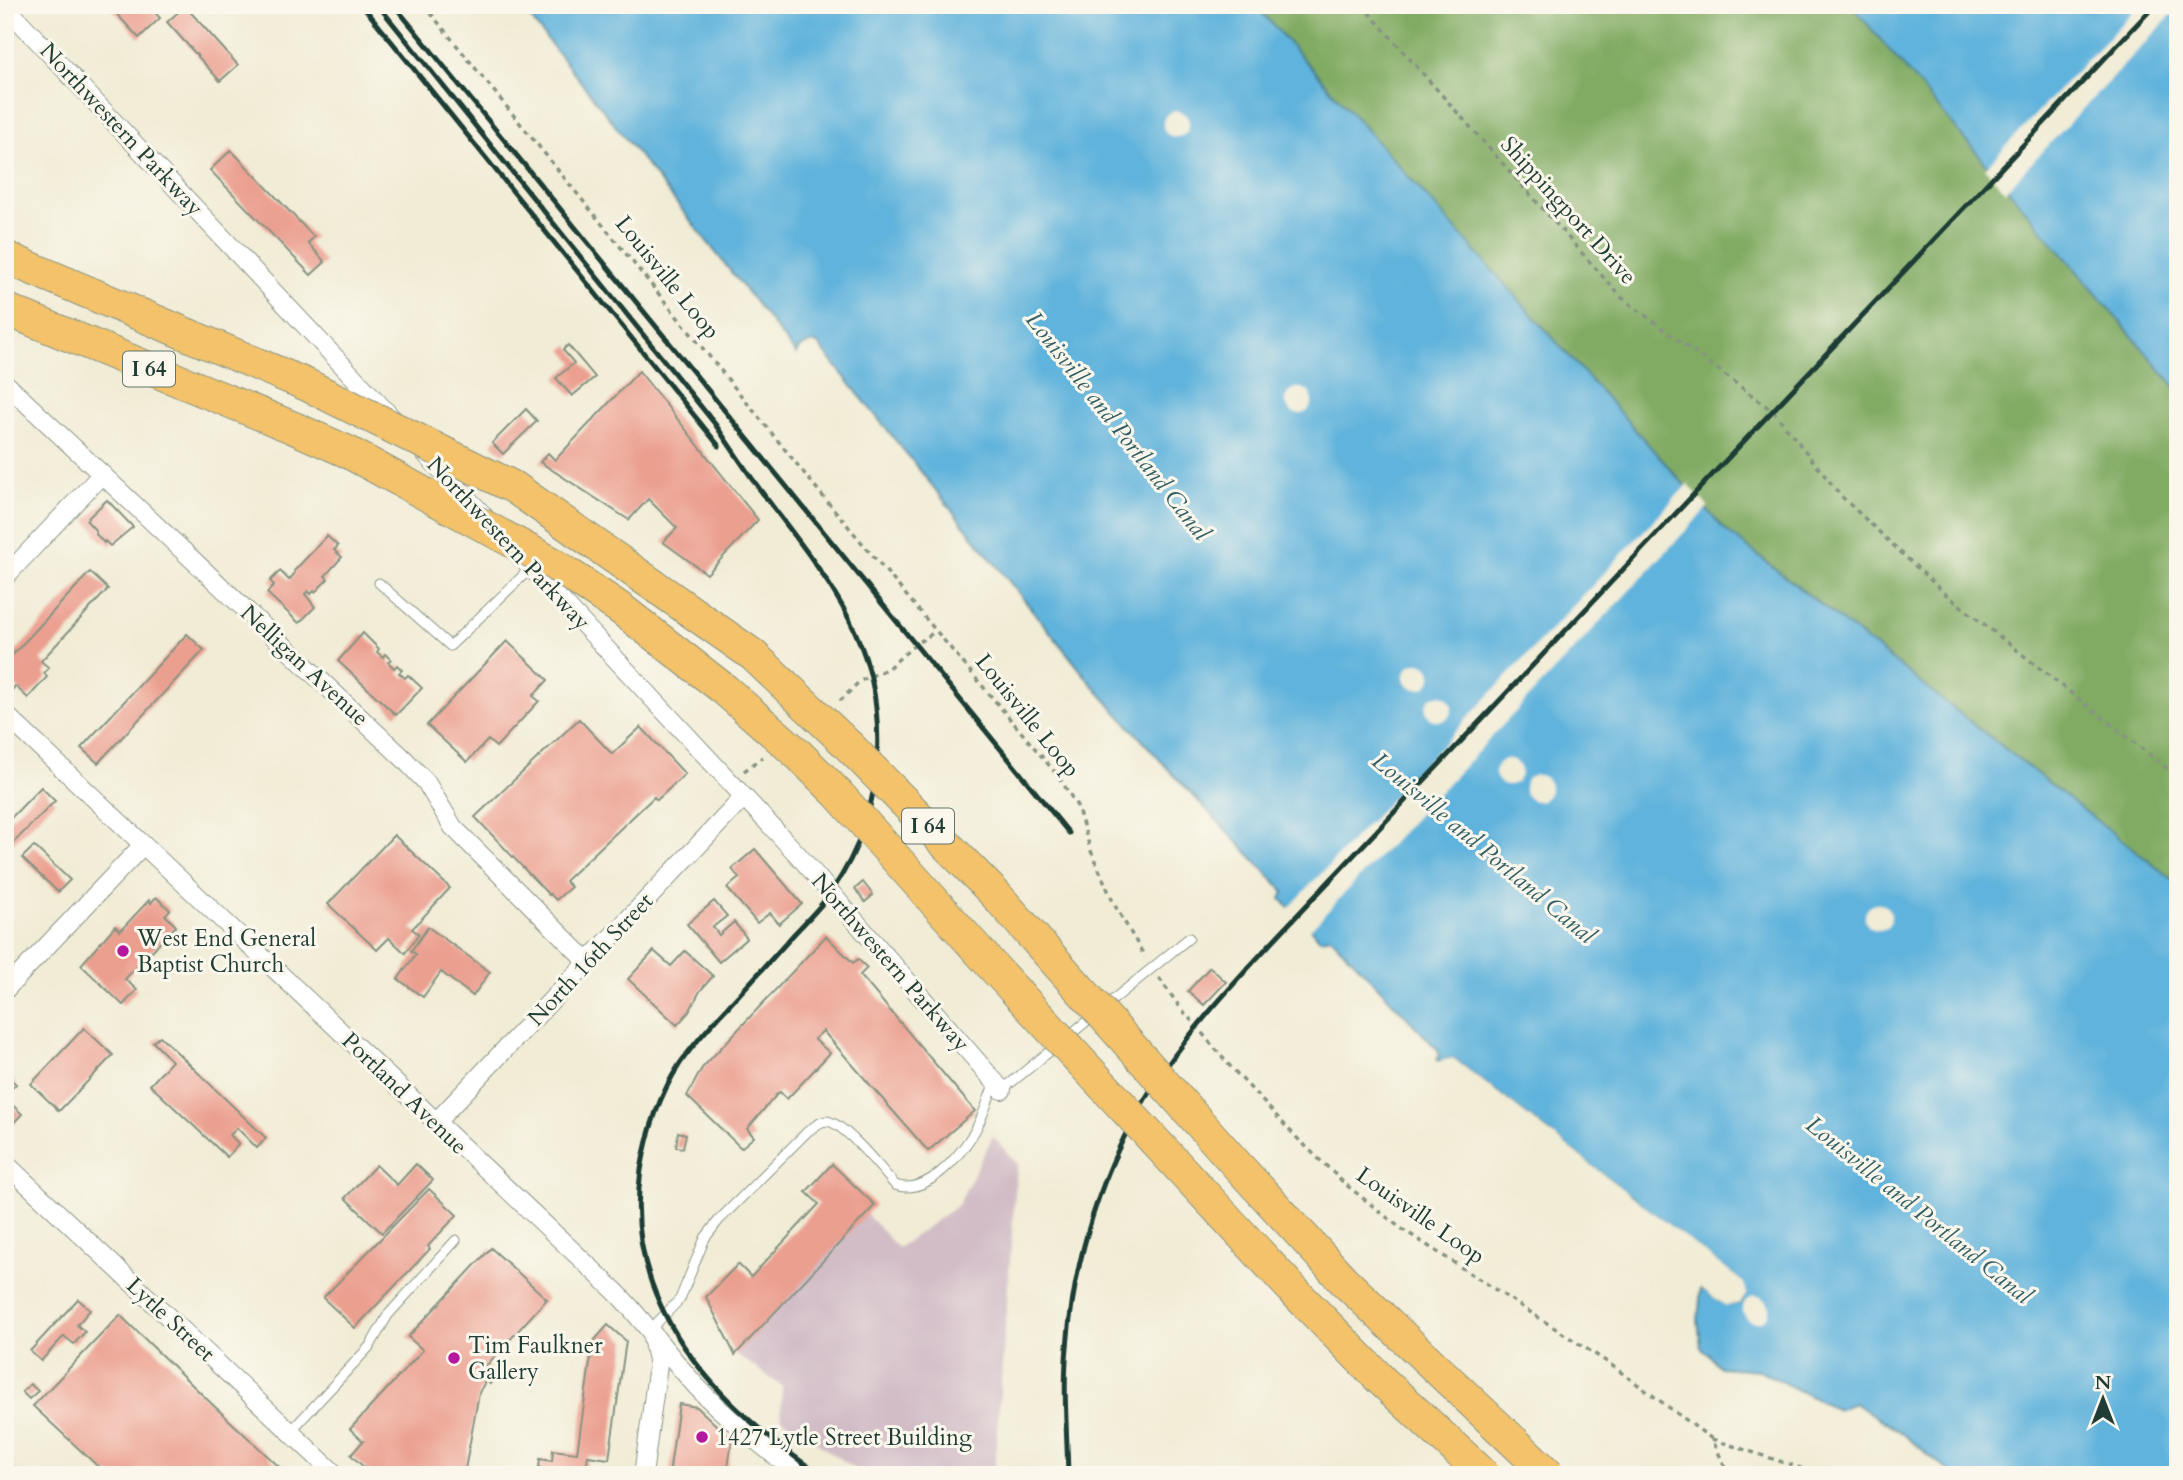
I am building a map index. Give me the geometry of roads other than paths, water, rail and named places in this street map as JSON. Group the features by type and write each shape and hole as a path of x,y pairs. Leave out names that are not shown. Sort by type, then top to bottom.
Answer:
{"highway":[{"name":"I 64","path":"5,257 307,385 515,488 753,655 847,744 996,895 1344,1281 1549,1475"},
{"name":"I 64","path":"5,309 348,452 552,564 621,609 676,650 799,755 839,795 993,967 1295,1292 1381,1380 1484,1475"}],"street":[{"name":"Northwestern Parkway","path":"9,11 265,280 798,855 998,1086"},
{"name":"Nelligan Avenue","path":"5,383 403,758 426,782 453,827 587,961"},
{"path":"5,577 102,474"},
{"name":"Portland Avenue","path":"5,714 616,1292 641,1318 698,1388 750,1436 800,1475"},
{"name":"North 16th Street","path":"436,1122 744,797"},
{"path":"5,990 143,845"},
{"name":"Lytle Street","path":"5,1163 336,1475"},
{"path":"643,1475 658,1365 655,1345 649,1331"}],"lane":[{"path":"379,583 450,646 531,568"},
{"path":"649,1331 680,1299 705,1238 719,1220 821,1121 831,1121 855,1140 895,1185 913,1188 925,1184 949,1164 974,1133 998,1086 1189,938"},
{"path":"290,1432 370,1346 388,1315 456,1240"}],"water":[{"name":"Louisville and Portland Canal","path":"520,5 1255,5 1723,528 2178,884 2178,1475 1954,1475 1900,1432 1854,1403 1837,1410 1759,1370 1720,1367 1701,1347 1698,1320 1701,1288 1726,1305 1741,1303 1746,1293 1743,1283 1453,1058 1437,1060 1438,1050 1331,937 1320,939 1281,899 1284,892 1280,887 1095,688 819,345 813,342 799,348 796,354"},
{"path":"1852,5 2178,5 2178,390 1857,12"}],"railway":[{"path":"362,5 719,446"},
{"path":"378,5 715,424 817,566 834,592 862,647 871,677 878,733 871,804 855,849 823,903 706,1031 679,1065 665,1089 655,1116 641,1170 639,1219 646,1265 662,1308 684,1347 713,1384 746,1417 821,1475"},
{"path":"394,5 1069,833"},
{"path":"1068,1475 1066,1363 1076,1280 1084,1247 1104,1182 1118,1151 1150,1091 1177,1052 1271,943 2155,5"}],"place":[{"name":"West End General Baptist Church","path":"123,951"},
{"name":"Tim Faulkner Gallery","path":"454,1358"},
{"name":"1427 Lytle Street Building","path":"702,1437"}]}
